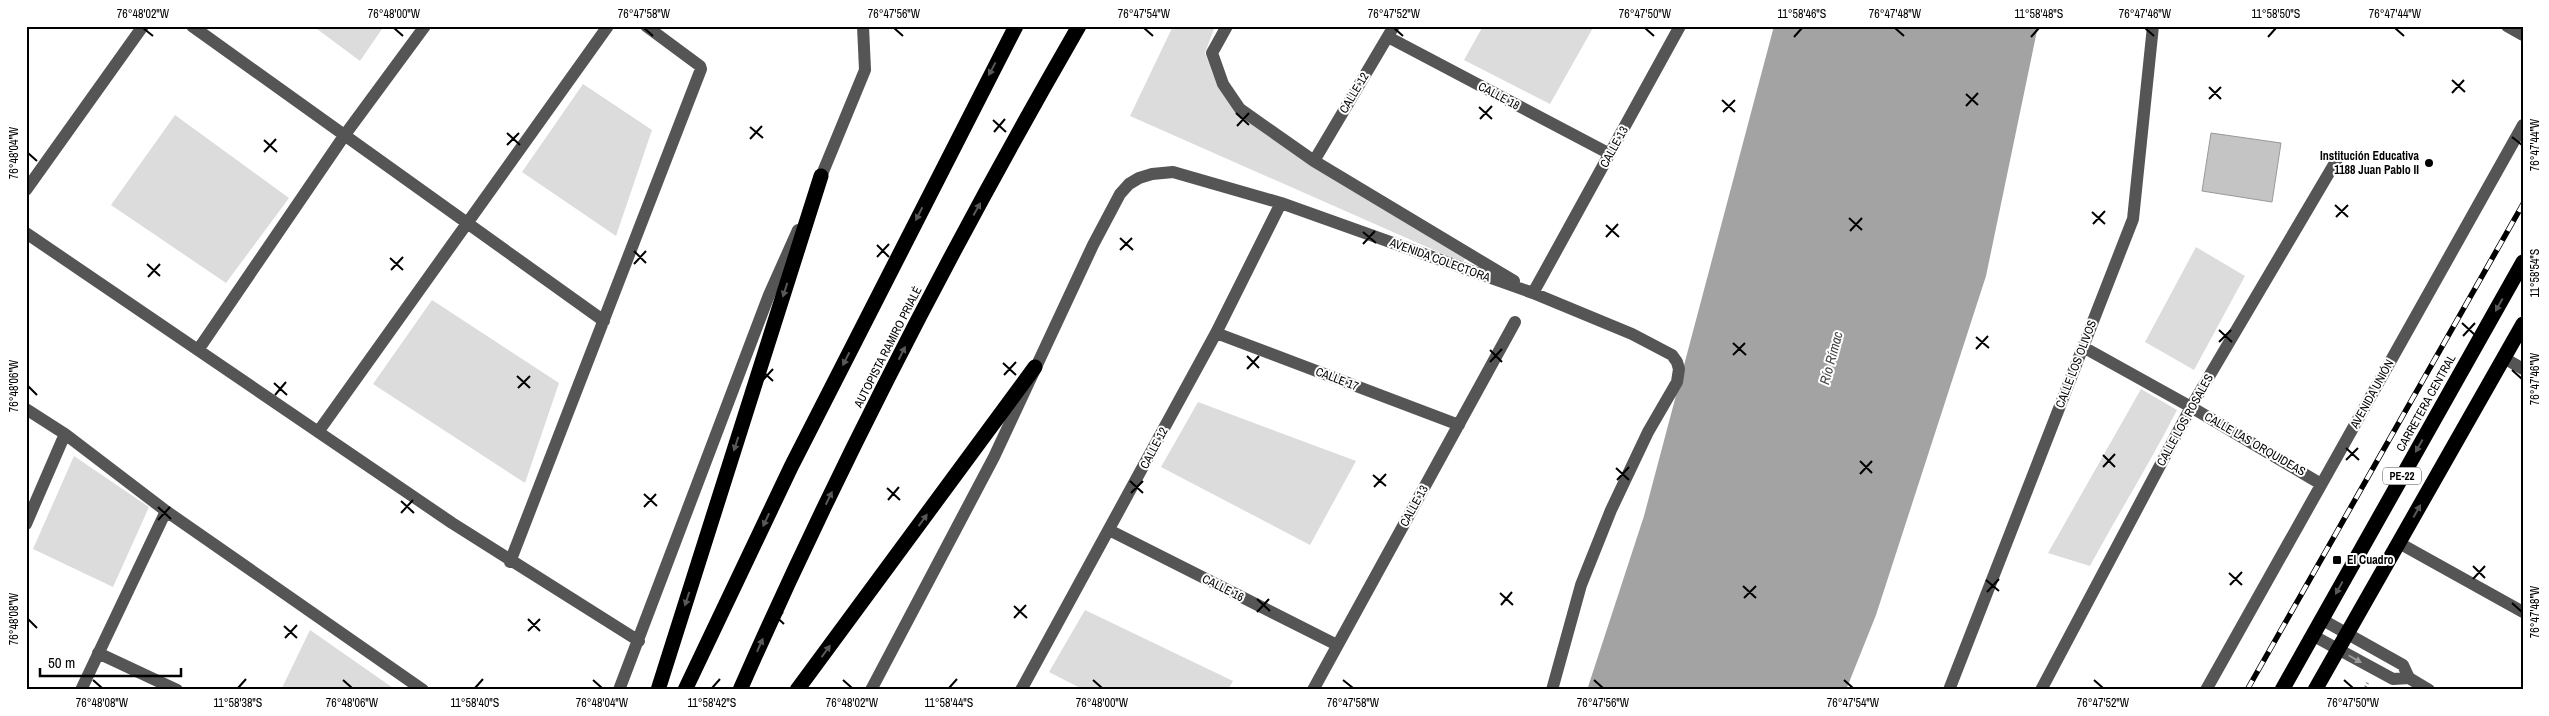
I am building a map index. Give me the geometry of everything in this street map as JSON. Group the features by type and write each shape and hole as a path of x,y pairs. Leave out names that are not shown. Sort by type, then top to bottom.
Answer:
{"highway":[{"path":"685,690 796,458 1016,26"},
{"name":"AUTOPISTA RAMIRO PRIALÉ","path":"740,690 773,614 868,420 961,237 1079,26"},
{"path":"658,690 821,176"},
{"name":"CARRETERA CENTRAL","path":"2282,690 2523,262"},
{"name":"PE-22","path":"2315,690 2523,324"},
{"path":"797,690 1036,367"}],"street":[{"path":"26,190 144,26"},
{"path":"192,26 604,321"},
{"path":"198,350 344,136 425,26"},
{"path":"318,432 608,26"},
{"path":"510,562 701,67 646,26"},
{"path":"619,690 770,295 865,70 862,26"},
{"path":"1227,26 1212,53 1223,84 1240,109 1314,160 1533,293"},
{"name":"CALLE 13","path":"1533,293 1680,26"},
{"name":"CALLE LOS OLIVOS","path":"1949,690 2133,219 2153,26"},
{"path":"2507,26 2523,35"},
{"name":"CALLE 12","path":"1314,160 1391,32"},
{"name":"CALLE 18","path":"1391,32 1610,154"},
{"name":"AVENIDA UNIÓN","path":"2206,690 2523,125"},
{"name":"CALLE LOS ROSALES","path":"2041,690 2191,407 2340,156"},
{"name":"AVENIDA COLECTORA","path":"1036,367 1093,245 1120,194 1129,184 1139,178 1152,174 1174,172 1281,203 1533,293 1632,334 1672,355 1679,369 1677,382 1648,432 1611,510 1581,585 1552,690"},
{"name":"CALLE 12","path":"1021,690 1216,333 1281,203"},
{"path":"26,233 510,562 639,641"},
{"name":"CALLE 13","path":"1313,690 1515,322"},
{"name":"CALLE 17","path":"1216,333 1459,426"},
{"name":"CALLE LAS ORQUIDEAS","path":"2083,347 2191,407 2322,484"},
{"path":"2504,358 2523,369"},
{"path":"871,690 994,457 1036,367"},
{"path":"26,409 66,434 166,511 423,690"},
{"path":"26,524 66,434"},
{"path":"81,690 166,511"},
{"name":"CALLE 16","path":"1109,530 1337,645"},
{"path":"2399,543 2523,612"},
{"path":"2321,620 2403,665 2409,678 2429,690"},
{"path":"2312,635 2393,679 2409,678"},
{"path":"98,653 177,690"}],"shaded area":[{"path":"313,26 384,26 360,61"},
{"path":"1173,26 1215,26 1205,53 1217,85 1240,116 1465,258 1464,261 1461,262 1130,116"},
{"path":"1483,26 1594,26 1550,104 1464,60"},
{"path":"583,84 652,130 616,236 522,172"},
{"path":"175,115 289,198 226,283 111,205"},
{"path":"2196,247 2245,276 2194,370 2145,342"},
{"path":"432,300 559,383 525,483 373,384"},
{"path":"2141,389 2177,410 2090,566 2048,553"},
{"path":"1198,402 1356,461 1310,545 1161,467"},
{"path":"74,456 149,507 113,587 33,549"},
{"path":"1085,610 1233,681 1228,690 1084,690 1049,672"},
{"path":"310,630 396,690 281,690"}],"water":[{"name":"Río Rímac","path":"1774,26 2038,26 1986,276 1876,615 1846,690 1587,690 1644,516"}],"building":[{"path":"2211,133 2281,143 2272,202 2202,191"}],"railway":[{"path":"2247,690 2523,204"}],"place":[{"name":"Institución Educativa 1188 Juan Pablo II","path":"2429,163"},
{"name":"El Cuadro","path":"2337,560"}]}
